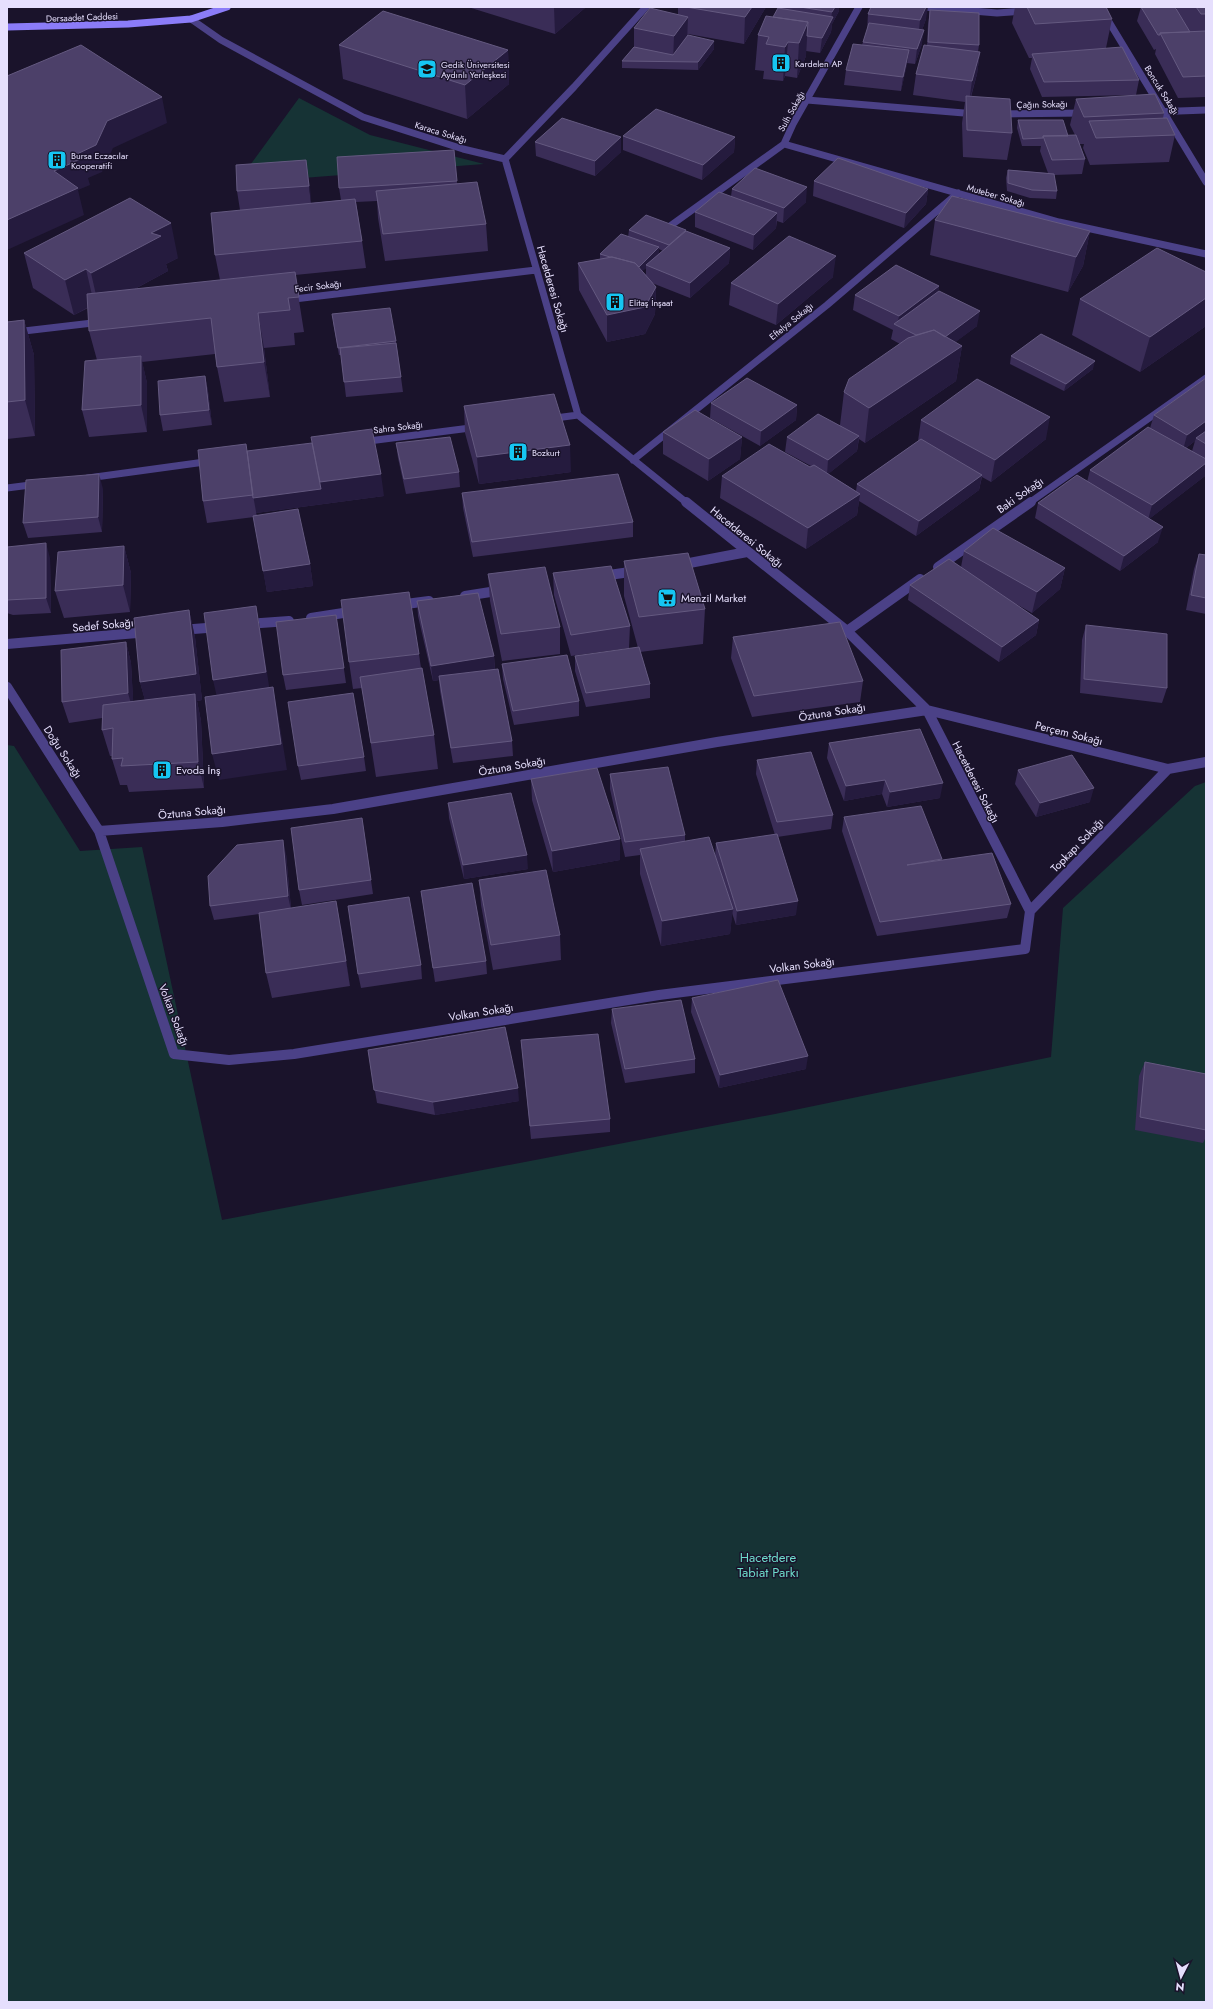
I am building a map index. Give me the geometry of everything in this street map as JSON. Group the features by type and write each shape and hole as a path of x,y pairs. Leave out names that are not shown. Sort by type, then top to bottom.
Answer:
{"main road":[{"name":"Dersaadet Caddesi","path":"7,27 128,24 191,18 227,7"}],"street":[{"path":"505,159 574,87 646,7"},
{"name":"Sulh Sokağı","path":"670,226 784,144 859,7"},
{"path":"924,7 997,13 1036,10"},
{"name":"Boncuk Sokağı","path":"1100,7 1206,182"},
{"name":"Karaca Sokağı","path":"191,18 221,40 363,117 463,149 505,159"},
{"name":"Çağın Sokağı","path":"807,100 972,114 1095,113"},
{"path":"1142,112 1206,110"},
{"name":"Muteber Sokağı","path":"784,144 1059,222 1206,254"},
{"name":"Hacetderesi Sokağı","path":"505,159 578,416 847,631 927,710 1030,911"},
{"name":"Eftelya Sokağı","path":"633,460 827,305 958,193"},
{"name":"Fecir Sokağı","path":"276,301 536,270"},
{"path":"7,333 110,321"},
{"name":"Baki Sokağı","path":"847,631 1206,378"},
{"path":"539,420 578,416"},
{"name":"Sahra Sokağı","path":"352,443 484,427"},
{"path":"78,479 219,460"},
{"path":"7,488 46,483"},
{"path":"673,566 748,552"},
{"path":"595,577 650,570"},
{"path":"455,597 510,590"},
{"path":"385,607 440,600"},
{"path":"173,630 292,621 362,611"},
{"name":"Sedef Sokağı","path":"7,644 157,632"},
{"name":"Doğu Sokağı","path":"7,687 99,831"},
{"name":"Perçem Sokağı","path":"927,710 1168,769 1206,762"},
{"name":"Öztuna Sokağı","path":"99,831 222,822 333,809 717,742 927,710"},
{"name":"Topkapı Sokağı","path":"1030,911 1168,769"},
{"name":"Volkan Sokağı","path":"99,831 174,1054 229,1060 294,1054 659,995 1025,949 1030,911"}],"green space":[{"path":"299,98 370,135 484,164 237,183"},
{"name":"Hacetdere Tabiat Parkı","path":"7,745 14,746 80,851 142,847 222,1220 775,1114 1051,1057 1063,908 1195,786 1206,782 1206,2002 7,2002"}],"building":[{"path":"686,7 752,7 745,17"},
{"path":"800,7 835,7 832,12"},
{"path":"871,7 926,7 920,20 868,14"},
{"path":"1027,7 1106,7 1112,19 1035,24"},
{"path":"1141,7 1175,7 1190,32 1160,33 1160,35 1158,35"},
{"path":"1196,7 1206,7 1206,14 1201,14"},
{"path":"650,8 688,17 674,36 634,28"},
{"path":"778,8 833,17 822,38 807,36 808,22 773,17"},
{"path":"930,10 979,13 979,45 928,42"},
{"path":"383,11 508,50 465,85 339,45"},
{"path":"766,16 808,22 799,43 788,42 785,47 766,44 769,37 758,35"},
{"path":"869,23 924,30 917,49 863,42"},
{"path":"1206,31 1206,76 1183,77 1160,33"},
{"path":"688,35 714,41 698,62 622,61 634,47 673,55"},
{"path":"853,44 909,50 903,77 846,70"},
{"name":"Bursa Eczacılar Kooperatifi","path":"81,45 162,97 107,121 96,145 77,154 83,158 54,171 78,188 7,220 7,76"},
{"path":"924,45 980,52 972,81 916,74"},
{"path":"1122,47 1139,80 1044,82 1032,54"},
{"path":"1155,94 1164,113 1084,117 1076,99"},
{"path":"966,96 1010,99 1012,133 967,130"},
{"path":"656,109 735,137 703,165 623,136"},
{"path":"562,118 621,137 595,161 535,142"},
{"path":"1167,118 1175,135 1096,138 1089,121"},
{"path":"1018,120 1063,120 1068,136 1043,136 1043,138 1023,139"},
{"path":"1076,135 1085,159 1052,160 1043,136"},
{"path":"454,150 457,181 339,188 337,157"},
{"path":"838,158 928,189 906,213 814,181"},
{"path":"306,160 309,186 237,191 236,165"},
{"path":"755,168 807,187 784,208 732,189"},
{"path":"1008,170 1054,174 1057,191 1032,190 1008,183"},
{"path":"477,182 486,224 383,234 376,191"},
{"path":"719,192 777,213 754,235 695,212"},
{"path":"952,196 1090,231 1076,257 935,220"},
{"path":"130,198 171,223 151,233 161,236 91,273 86,269 65,280 24,253"},
{"path":"355,199 362,241 215,255 211,213"},
{"path":"646,215 686,230 669,245 629,230"},
{"path":"686,231 730,248 690,283 646,265"},
{"path":"621,234 659,247 639,267 635,263 600,254"},
{"path":"789,236 836,256 778,304 731,283"},
{"path":"1157,248 1206,272 1206,298 1150,337 1080,299"},
{"path":"612,257 635,263 656,287 645,307 607,315 578,263"},
{"path":"896,265 939,286 899,316 855,295"},
{"path":"295,272 299,297 288,298 290,310 258,313 264,362 217,367 211,318 89,331 87,294"},
{"path":"939,291 980,311 945,337 934,330 916,335 894,324"},
{"path":"390,308 396,341 338,348 332,314"},
{"path":"24,320 25,400 7,402 7,322"},
{"path":"934,330 962,346 869,408 844,392 849,379 908,338"},
{"path":"1041,334 1095,361 1066,384 1011,356"},
{"path":"396,343 401,377 344,382 340,348"},
{"path":"141,356 141,405 82,410 85,361"},
{"path":"205,376 209,410 160,415 158,381"},
{"path":"747,378 797,405 761,431 711,403"},
{"path":"1206,378 1206,421 1187,435 1154,415"},
{"path":"977,379 1050,417 995,460 921,420"},
{"path":"554,394 570,445 477,457 464,406"},
{"path":"695,410 742,437 709,459 663,432"},
{"path":"818,414 859,436 828,460 787,437"},
{"path":"1148,427 1206,459 1206,463 1152,505 1090,470"},
{"path":"372,429 381,474 320,482 311,437"},
{"path":"1206,431 1206,444 1196,438"},
{"path":"450,437 459,472 404,479 396,443"},
{"path":"921,439 982,475 919,521 857,484"},
{"path":"312,443 321,489 253,498 247,451"},
{"path":"246,444 253,495 203,501 198,450"},
{"path":"769,444 810,467 814,465 860,494 808,528 722,476"},
{"path":"99,474 98,517 23,523 26,480"},
{"path":"618,474 633,522 472,542 462,493"},
{"path":"1077,475 1163,527 1124,556 1038,503"},
{"path":"298,509 310,564 263,571 253,516"},
{"path":"993,528 1065,568 1037,592 964,551"},
{"path":"46,543 46,598 7,600 7,547"},
{"path":"124,546 123,585 55,591 58,552"},
{"path":"688,553 705,609 639,617 624,561"},
{"path":"1199,554 1206,555 1206,598 1191,595"},
{"path":"949,559 1039,620 1002,647 910,585"},
{"path":"611,566 630,626 571,635 553,573"},
{"path":"545,567 560,627 501,634 488,574"},
{"path":"409,592 419,654 349,662 341,600"},
{"path":"478,593 494,656 431,666 417,601"},
{"path":"256,606 266,672 213,680 204,613"},
{"path":"189,610 196,674 140,682 134,618"},
{"path":"336,615 344,668 283,675 276,622"},
{"path":"840,622 863,681 754,696 733,637"},
{"path":"1086,625 1167,634 1167,688 1084,679"},
{"path":"126,642 128,693 62,702 61,650"},
{"path":"639,647 650,684 586,693 575,656"},
{"path":"567,655 579,701 513,711 502,664"},
{"path":"422,668 434,735 371,743 360,677"},
{"path":"498,669 512,741 451,748 439,676"},
{"path":"273,687 281,744 212,754 205,697"},
{"path":"353,693 364,757 298,766 288,702"},
{"path":"195,694 198,762 121,766 123,758 112,759 113,728 102,730 103,705"},
{"path":"920,729 943,783 890,792 885,780 846,786 829,743"},
{"path":"811,752 833,815 777,822 757,760"},
{"path":"1072,755 1094,788 1040,803 1018,770"},
{"path":"668,767 685,835 625,842 610,774"},
{"path":"597,768 620,839 552,851 531,779"},
{"path":"511,793 527,855 463,865 448,803"},
{"path":"921,806 942,859 907,865 992,853 1011,904 880,922 844,817"},
{"path":"362,818 371,880 299,890 291,828"},
{"path":"777,834 798,901 737,911 716,843"},
{"path":"709,837 733,909 662,921 640,849"},
{"path":"283,840 288,896 210,906 208,876 237,845"},
{"path":"546,870 560,935 491,945 479,880"},
{"path":"472,883 486,961 433,968 421,891"},
{"path":"409,897 421,965 358,974 348,906"},
{"path":"336,901 346,961 266,973 259,913"},
{"path":"778,980 808,1056 720,1075 692,998"},
{"path":"681,1000 695,1059 625,1069 612,1009"},
{"path":"505,1027 518,1088 433,1102 374,1090 368,1050"},
{"path":"598,1034 610,1119 530,1126 521,1040"},
{"path":"1145,1062 1206,1074 1206,1130 1140,1117"}],"place":[{"name":"Kardelen AP","path":"781,63"},
{"name":"Gedik Üniversitesi Aydınlı Yerleşkesi","path":"427,69"},
{"name":"Bursa Eczacılar Kooperatifi","path":"57,160"},
{"name":"Elitaş İnşaat","path":"615,302"},
{"name":"Bozkurt","path":"518,452"},
{"name":"Menzil Market","path":"667,598"},
{"name":"Evoda İnş","path":"162,770"}]}
